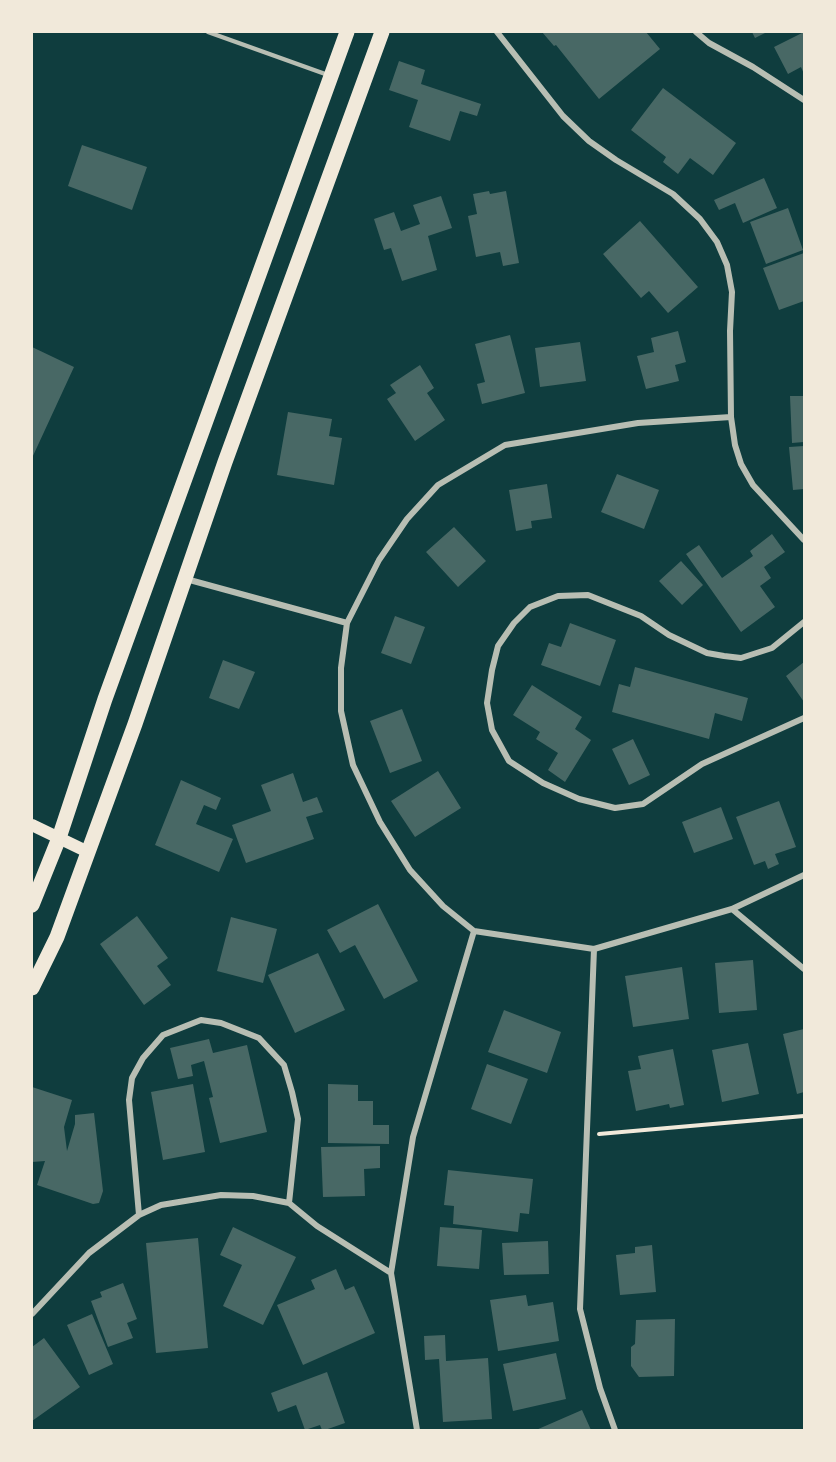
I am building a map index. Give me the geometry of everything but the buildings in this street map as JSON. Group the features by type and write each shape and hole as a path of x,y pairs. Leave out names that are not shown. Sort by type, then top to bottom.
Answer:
{"main road":[{"path":"32,905 59,838 109,688 347,32"},
{"path":"32,988 57,937 135,724 225,462 382,32"},
{"path":"32,825 88,852"}],"street":[{"path":"497,32 563,116 589,141 673,194 700,219 717,242 727,265 732,292 731,417 735,446 741,464 753,485 804,540"},
{"path":"696,32 709,43 753,67 804,100"},
{"path":"731,417 638,423 505,445 438,484 406,519 379,560 347,623 341,669 341,711 353,765 380,822 410,870 443,906 474,931 594,950 732,909 804,875"},
{"path":"186,579 347,623"},
{"path":"804,622 772,648 741,658 707,653 669,635 640,616 588,595 558,596 530,607 514,623 498,646 487,703 492,730 509,760 543,783 579,799 615,808 643,804 702,764 804,718"},
{"path":"732,909 804,969"},
{"path":"417,1431 391,1273 413,1137 474,931"},
{"path":"594,950 580,1309 600,1389 615,1431"},
{"path":"139,1215 129,1100 132,1078 143,1058 163,1035 201,1020 221,1023 259,1038 284,1065 298,1119 289,1203"},
{"path":"32,1314 89,1253 139,1215 161,1205 221,1195 253,1196 289,1203 317,1226 391,1273"}],"lane":[{"path":"208,32 331,75"}],"path":[{"path":"588,1135 804,1116"}]}
